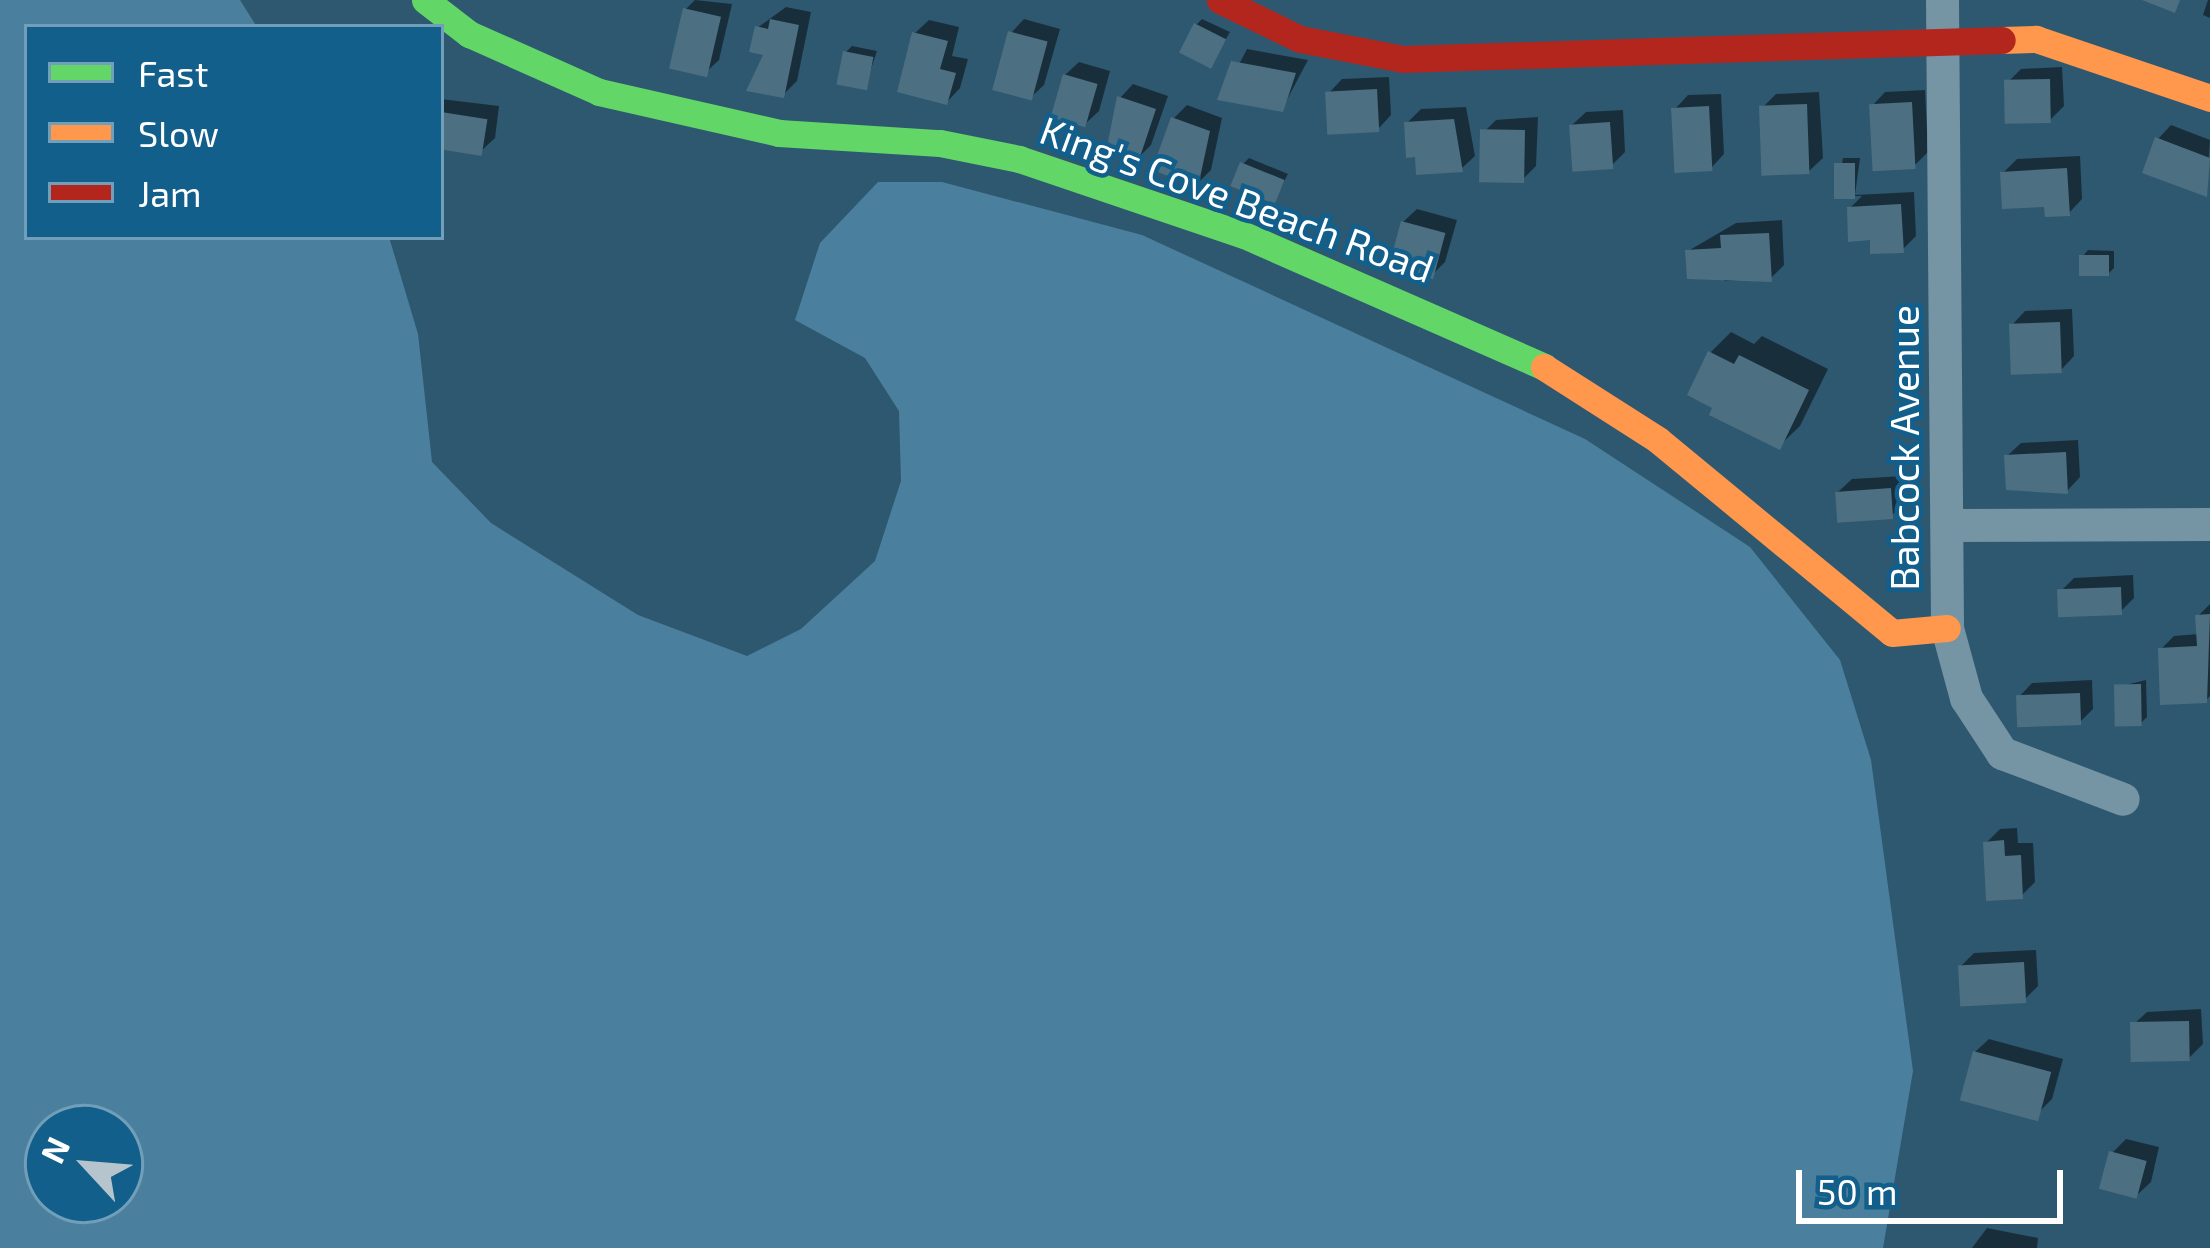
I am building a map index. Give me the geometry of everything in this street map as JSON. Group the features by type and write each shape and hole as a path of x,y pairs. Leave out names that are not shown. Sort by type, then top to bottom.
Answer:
{"street":[{"name":"King's Cove Beach Road","path":"425,0 469,34 599,92 779,134 940,143 1019,159 1244,235 1455,322 1580,385 1658,440 1892,633 1947,628"},
{"name":"Babcock Avenue","path":"1942,0 1947,628 1966,698 2002,753 2122,799"},
{"path":"1240,5 1346,53 1403,59 2036,39 2210,98"},
{"path":"1948,525 2210,524"}],"water":[{"path":"0,0 240,0 255,24 24,24 24,240 390,240 418,334 432,462 491,523 638,615 747,656 801,629 875,561 901,481 899,411 865,358 795,320 820,243 878,182 942,182 1142,235 1585,439 1750,547 1840,660 1871,760 1913,1071 1883,1248 0,1248"}],"building":[{"path":"2142,0 2180,0 2175,13"},
{"path":"683,8 721,17 707,77 669,68"},
{"path":"770,19 799,25 784,98 746,91 763,55 749,52 755,26 768,29"},
{"path":"1194,23 1226,39 1211,69 1179,52"},
{"path":"1008,31 1048,42 1032,101 992,90"},
{"path":"912,32 948,41 940,69 956,73 947,105 897,92"},
{"path":"843,51 873,57 867,90 837,84"},
{"path":"1231,61 1296,73 1283,112 1217,100"},
{"path":"1063,74 1098,84 1085,127 1051,117"},
{"path":"2050,79 2051,123 2005,124 2004,80"},
{"path":"1377,89 1379,132 1327,135 1325,92"},
{"path":"1117,96 1156,109 1138,163 1106,152"},
{"path":"1912,102 1916,169 1873,171 1869,104"},
{"path":"1807,104 1809,174 1761,176 1759,106"},
{"path":"1709,106 1712,171 1674,173 1671,108"},
{"path":"444,112 487,119 482,156 444,150"},
{"path":"1171,117 1210,131 1198,187 1152,170"},
{"path":"1454,119 1463,172 1416,175 1415,157 1406,158 1404,122"},
{"path":"1610,122 1613,169 1572,172 1569,125"},
{"path":"1480,129 1525,130 1524,183 1479,182"},
{"path":"2155,137 2210,158 2207,197 2142,173"},
{"path":"1240,162 1285,180 1275,204 1230,186"},
{"path":"1834,163 1855,163 1855,199 1834,199"},
{"path":"2067,168 2070,216 2045,217 2044,207 2002,209 2000,172"},
{"path":"1901,204 1904,253 1870,254 1870,240 1848,242 1847,207"},
{"path":"1401,221 1445,233 1433,279 1389,267"},
{"path":"1769,233 1772,282 1687,279 1685,250 1721,248 1720,235"},
{"path":"2079,255 2109,255 2109,276 2079,276"},
{"path":"2060,322 2062,373 2011,375 2009,324"},
{"path":"1708,351 1734,364 1739,355 1809,390 1780,450 1709,415 1712,408 1687,395"},
{"path":"2066,452 2068,494 2006,490 2004,455"},
{"path":"1891,488 1893,519 1837,523 1835,492"},
{"path":"2121,587 2122,615 2058,617 2057,589"},
{"path":"2210,614 2207,703 2160,705 2158,648 2197,646 2195,615"},
{"path":"2114,684 2141,684 2142,726 2115,726"},
{"path":"2080,693 2081,725 2017,727 2016,695"},
{"path":"2004,840 2005,856 2021,855 2023,899 1986,901 1983,842"},
{"path":"2024,962 2026,1003 1960,1006 1958,965"},
{"path":"2189,1021 2190,1061 2131,1062 2130,1022"},
{"path":"1973,1051 2051,1072 2038,1121 1960,1100"},
{"path":"2109,1151 2147,1161 2137,1199 2099,1189"}],"traffic: fast":[{"path":"425,0 469,34 599,92 779,133 940,143 1019,159 1244,235 1544,367"}],"traffic: slow":[{"path":"2002,40 2036,39 2210,98"},
{"path":"1544,367 1658,440 1892,633 1947,628"}],"traffic: jam":[{"path":"1220,0 1300,39 1403,59 2002,40"}]}
